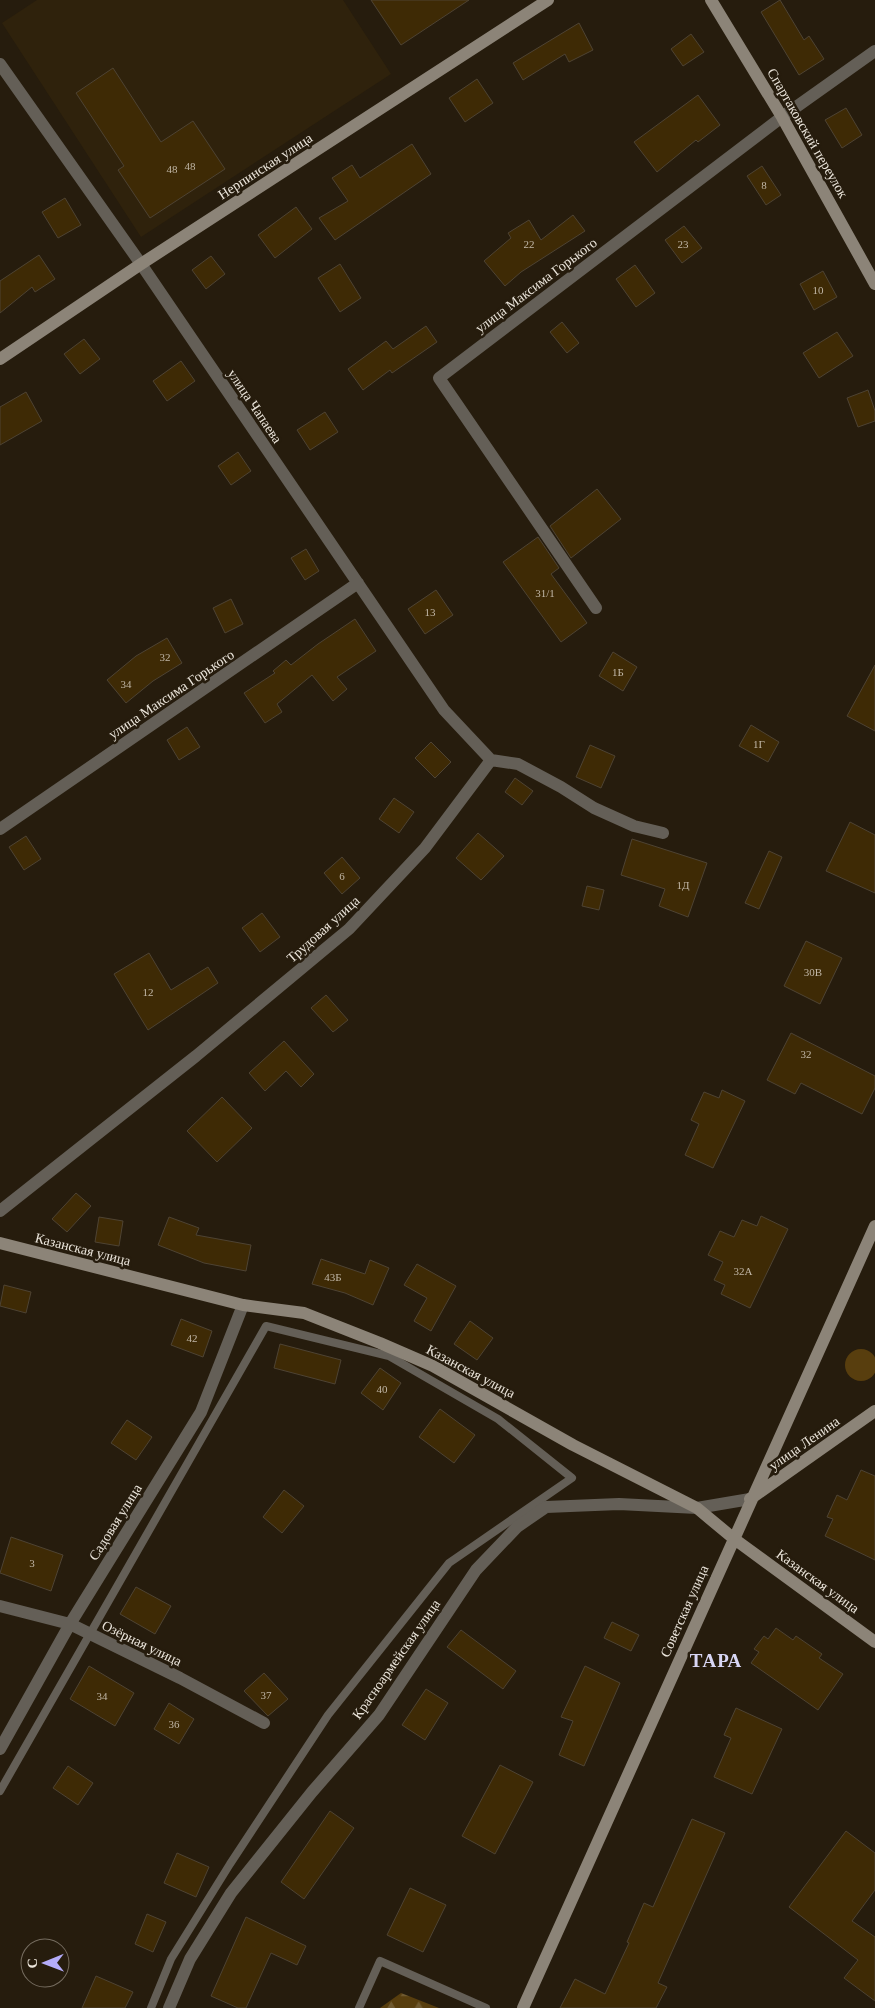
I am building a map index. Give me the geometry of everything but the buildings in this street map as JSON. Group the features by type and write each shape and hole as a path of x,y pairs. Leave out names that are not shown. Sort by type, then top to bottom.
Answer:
{"main road":[{"name":"Нерпинская улица","path":"0,359 141,264 548,0"},
{"name":"Спартаковский переулок","path":"711,0 782,116 875,284"},
{"name":"Советская улица","path":"523,2008 750,1499 875,1226"},
{"name":"Казанская улица","path":"0,1243 243,1305 304,1314 380,1343 433,1366 573,1445 697,1508 733,1538 875,1642"},
{"name":"улица Ленина","path":"750,1499 875,1411"}],"street":[{"name":"улица Максима Горького","path":"596,608 438,378 782,116 875,51"},
{"name":"улица Чапаева","path":"0,64 141,264 444,710 491,760"},
{"name":"улица Максима Горького","path":"0,829 358,583"},
{"path":"491,760 518,764 561,787 594,808 634,826 663,833"},
{"name":"Трудовая улица","path":"0,1211 196,1056 349,929 425,848 491,760"},
{"name":"Садовая улица","path":"0,1748 70,1624 201,1412 243,1305"},
{"name":"Красноармейская улица","path":"169,2008 190,1959 231,1893 312,1792 379,1714 476,1570 517,1527 546,1507 619,1504 697,1508 750,1499"},
{"name":"Озёрная улица","path":"0,1606 70,1624 264,1723"}],"lane":[{"path":"0,1791 266,1326 389,1356 498,1419 572,1478 449,1563 358,1677 328,1715 230,1864 171,1959 151,2008"},
{"path":"359,2008 380,1961 486,2008"}],"shaded area":[{"path":"37,0 343,0 391,74 141,237 2,23"}],"green space":[{"path":"861,1349 872,1354 877,1365 872,1376 861,1381 850,1376 845,1365 850,1354"},
{"path":"401,1993 439,2008 380,2008"}],"district":[{"name":"ТАРА","path":"716,1660"}]}
